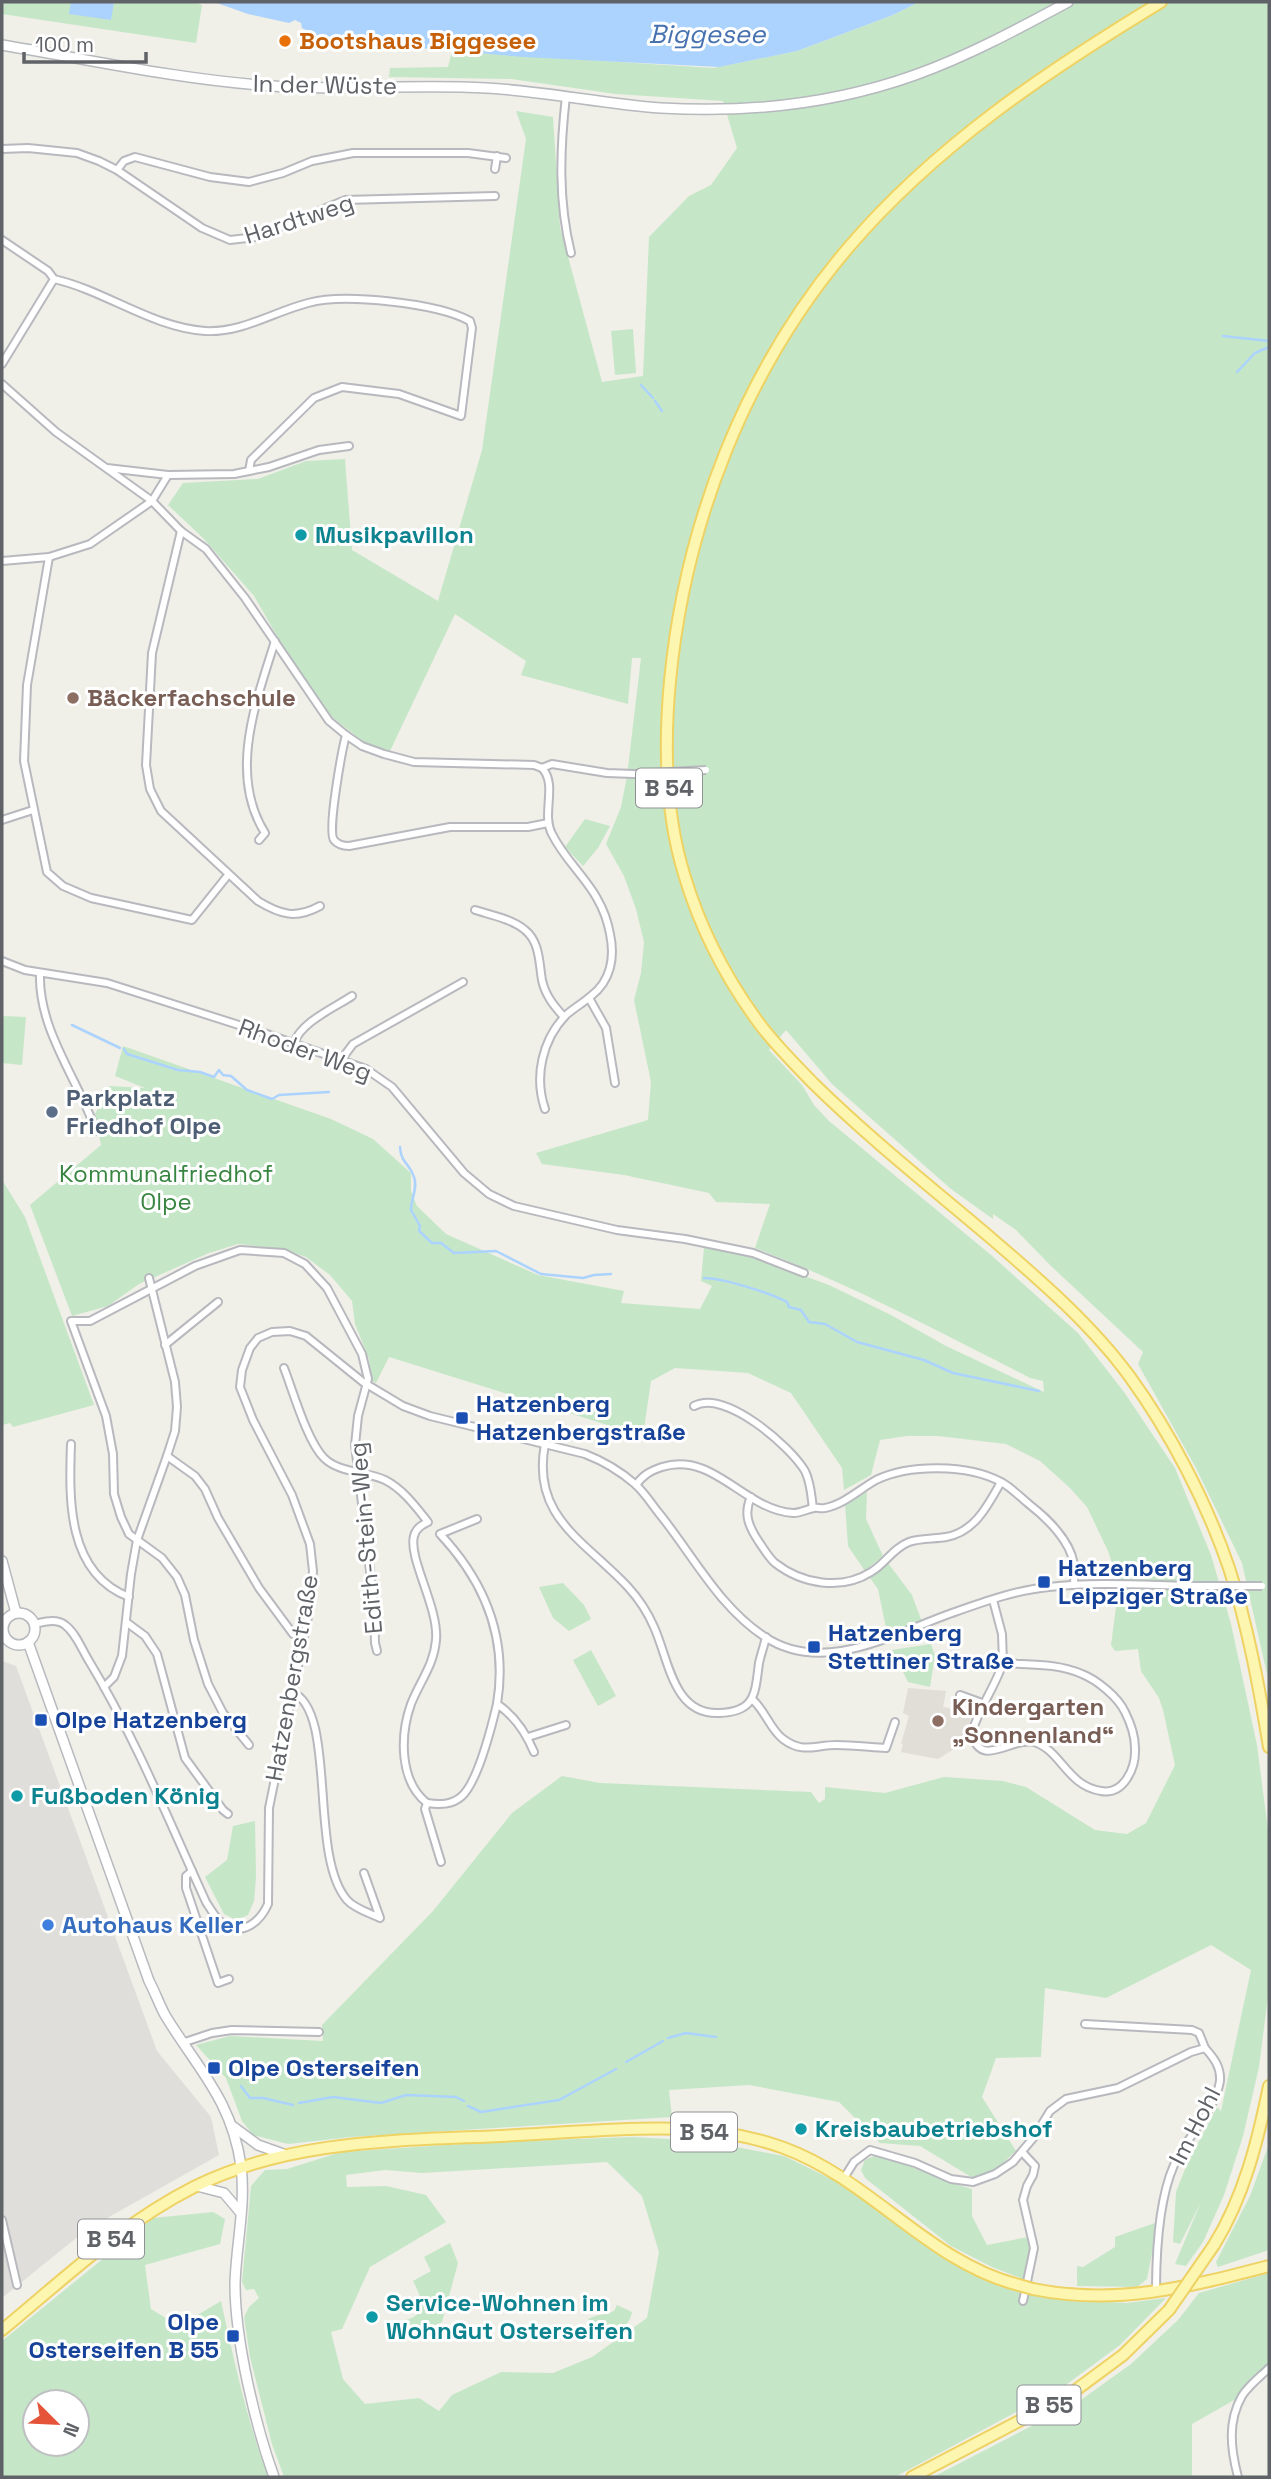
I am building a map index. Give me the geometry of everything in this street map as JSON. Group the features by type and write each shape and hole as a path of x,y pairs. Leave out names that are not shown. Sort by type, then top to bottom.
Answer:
{"main road":[{"name":"B 54","path":"1161,2 1006,102 942,153 857,239 813,294 750,397 703,514 677,621 667,711 666,766 683,873 727,974 757,1020 779,1048 850,1120 1060,1299 1128,1375 1156,1416 1195,1490 1228,1566 1249,1639 1269,1747"},
{"name":"B 55","path":"912,2477 1069,2395 1123,2355 1169,2310 1214,2245 1237,2199 1259,2130 1269,2087"},
{"path":"1259,2130 1269,2118"},
{"name":"B 54","path":"2,2330 130,2225 197,2186 241,2168 286,2155 360,2145 668,2129 737,2135 785,2148 844,2178 943,2252 1004,2282 1027,2284 1069,2295 1156,2292 1269,2266"}],"street":[{"name":"In der Wüste","path":"2,45 151,70 272,86 467,87 660,107 738,109 812,101 868,89 914,75 993,41 1068,2"},
{"path":"566,96 561,145 561,181 571,253"},
{"name":"Hardtweg","path":"2,149 28,148 77,153 99,161 117,170 202,228 230,240 256,237 345,200 495,195"},
{"path":"117,170 124,161 135,157 210,177 250,182 312,161 353,153 468,153 506,158"},
{"path":"495,169 497,156"},
{"path":"2,240 48,271 54,279 174,326 222,331 239,328 305,304 346,298 415,306 470,321 472,328 461,416 399,394 342,387 314,398 251,460 249,471"},
{"path":"2,364 54,279"},
{"path":"2,384 56,432 152,501 181,531 206,550 245,598 329,721 362,746 414,762 542,768 552,764 607,773 634,774 706,770"},
{"path":"107,468 168,475 234,474 269,467 319,450 349,446"},
{"path":"2,561 49,556 90,544 152,501 168,475"},
{"path":"181,531 152,653 146,765 150,789 161,811 258,901 287,914 305,914 320,906"},
{"path":"49,556 27,685 24,761 47,872 63,886 91,898 192,920 228,874"},
{"path":"259,840 265,833 256,817 245,762 254,708 275,641"},
{"path":"346,735 332,818 332,836 335,842 341,845 349,846 450,827 528,827 548,823"},
{"path":"542,768 549,778 548,823 559,846 601,906 610,932 612,964 601,987 565,1017 548,1041 541,1066 539,1088 545,1109"},
{"path":"2,820 33,810"},
{"path":"475,910 514,922 532,936 539,955 545,988 565,1017"},
{"name":"Rhoder Weg","path":"3,962 25,970 107,983 366,1069 392,1087 464,1173 501,1201 548,1216 595,1226 685,1239 753,1254 804,1273"},
{"path":"40,973 50,1030 87,1104 96,1131"},
{"path":"341,1060 353,1044 463,982"},
{"path":"293,1043 296,1034 352,996"},
{"path":"589,998 606,1028 615,1083"},
{"path":"249,1745 223,1713 208,1684 194,1640 185,1595 177,1577 162,1559 129,1534 121,1517 114,1494 113,1454 106,1416 71,1321 90,1321 195,1266 240,1250 284,1253 305,1264 327,1288 362,1354 367,1385"},
{"path":"104,1687 114,1677 122,1656 137,1540 167,1456 177,1407 175,1382 149,1278"},
{"path":"165,1345 218,1302"},
{"name":"Hatzenbergstraße","path":"34,1624 55,1621 72,1632 104,1687 149,1776 206,1902 223,1924 243,1928 254,1924 264,1914 269,1894 269,1808 303,1638 313,1571 310,1544 292,1495 253,1420 240,1387 242,1370 250,1348 258,1338 272,1332 290,1331 306,1336 367,1385 403,1406 430,1416 585,1454 607,1463 636,1485 731,1609 766,1637 796,1649 837,1652 860,1647 993,1600 1048,1587 1266,1587"},
{"path":"284,1368 321,1454 335,1466 384,1480 396,1487 454,1548 487,1600 499,1648 497,1704 490,1732 468,1788 462,1796 440,1805 427,1803 415,1794 408,1780 405,1743 405,1724 435,1655 437,1632 431,1601 414,1549 414,1536 419,1527 428,1522"},
{"name":"Edith-Stein-Weg","path":"367,1385 355,1446 377,1651"},
{"path":"694,1406 702,1402 712,1403 737,1412 771,1434 804,1469 810,1482 813,1508"},
{"path":"71,1444 71,1497 80,1550 90,1567 107,1585 129,1597"},
{"path":"545,1444 542,1472 550,1505 629,1589 644,1610 654,1626 680,1695 689,1704 701,1711 715,1713 742,1709 752,1700 766,1637"},
{"path":"167,1456 195,1476 205,1489 223,1528 259,1588 293,1634 303,1638"},
{"path":"636,1485 643,1475 656,1469 687,1464 708,1469 764,1506 794,1513 825,1508 879,1479 923,1468 977,1474 1001,1482 1040,1513 1055,1530 1074,1564 1074,1585"},
{"path":"751,1497 746,1509 747,1520 773,1562 788,1572 830,1585 860,1578 911,1541 950,1537 970,1527 984,1511 1001,1482"},
{"path":"440,1534 477,1519"},
{"path":"2,1561 16,1613"},
{"path":"993,1600 1002,1634 1003,1663 975,1721 973,1739 984,1750 997,1752 1021,1741 1034,1742 1047,1749 1072,1777 1089,1789 1105,1792 1120,1787 1130,1775 1136,1746 1124,1710 1110,1695 1083,1674 1058,1666 1003,1663"},
{"path":"16,1613 26,1614 34,1624 34,1635 28,1642 17,1645 3,1636 4,1622 16,1613"},
{"path":"127,1622 145,1636 158,1654 185,1759 228,1814"},
{"path":"28,1642 149,1981 165,2014 214,2086 231,2125 241,2168 236,2310 255,2409 274,2477"},
{"path":"292,1692 306,1704 317,1735 329,1861 346,1899 352,1905 380,1918 364,1873"},
{"path":"960,1695 985,1703"},
{"path":"752,1700 764,1710 769,1723 782,1738 808,1749 834,1745 886,1748 895,1722"},
{"path":"497,1704 509,1713 528,1737 534,1752"},
{"path":"528,1737 566,1725"},
{"path":"427,1803 425,1809 440,1862"},
{"path":"191,1871 187,1876 186,1888 210,1966 218,1983 229,1979"},
{"name":"Im Hohl","path":"1085,2024 1192,2030 1199,2033 1205,2048 1219,2066 1217,2093 1174,2164 1169,2179 1159,2247 1156,2292"},
{"path":"184,2042 232,2030 319,2032"},
{"name":"Im Hohl","path":"844,2178 854,2162 870,2150 915,2163 951,2179 973,2182 995,2174 1023,2153 1050,2111 1066,2099 1118,2088 1191,2052 1205,2048"},
{"path":"231,2125 258,2145 286,2155"},
{"path":"1023,2153 1035,2166 1023,2200 1034,2248 1023,2301"},
{"path":"197,2186 224,2193 241,2213"},
{"path":"2,2220 17,2285"},
{"path":"1238,2477 1231,2444 1234,2418 1243,2395 1269,2368"}],"shaded area":[{"path":"2,1661 16,1666 157,2051 211,2117 219,2155 86,2230 2,2298"},
{"name":"Kindergarten „Sonnenland“","path":"908,1688 946,1691 943,1707 949,1708 953,1713 963,1715 967,1707 973,1709 965,1738 938,1759 901,1752 909,1716 903,1713"}],"green space":[{"path":"2,2 194,2 202,5 196,43 2,14"},
{"path":"919,2 1269,2 1269,1683 1242,1563 1196,1468 1138,1364 1143,1352 1016,1230 993,1214 993,1219 951,1189 832,1084 786,1030 769,1050 802,1085 814,1105 829,1121 991,1255 1078,1333 1124,1392 1175,1468 1211,1555 1231,1624 1257,1745 1269,1838 1269,1988 1259,2067 1243,2136 1224,2195 1203,2242 1186,2266 1175,2264 1201,2202 1180,2244 1173,2242 1176,2192 1187,2164 1217,2107 1221,2111 1251,1970 1211,1945 1106,1998 1045,1988 1041,2057 996,2058 982,2097 1016,2151 996,2169 973,2178 920,2146 880,2143 839,2102 749,2085 669,2090 672,2117 351,2137 288,2144 253,2135 242,2121 226,2078 196,2045 230,2036 323,2041 322,2025 433,1911 512,1813 562,1776 600,1783 811,1792 819,1803 825,1799 825,1787 885,1793 944,1777 1003,1781 1026,1787 1095,1830 1127,1834 1146,1823 1175,1765 1163,1710 1159,1698 1141,1671 1138,1649 1115,1651 1111,1645 1118,1592 1117,1578 1108,1551 1087,1507 1040,1461 1006,1444 938,1436 907,1436 880,1440 871,1475 844,1490 842,1468 791,1393 748,1373 675,1368 651,1381 643,1436 389,1357 376,1383 372,1381 369,1359 355,1324 352,1301 330,1275 306,1257 282,1249 238,1244 209,1253 139,1284 108,1306 72,1316 30,1205 101,1145 95,1114 109,1086 145,1088 115,1076 123,1046 331,1119 373,1139 411,1173 411,1191 417,1206 446,1234 538,1275 624,1291 621,1303 700,1309 712,1286 701,1281 704,1247 755,1258 829,1285 946,1346 1044,1392 1043,1381 1030,1378 860,1293 755,1248 770,1204 716,1202 709,1193 624,1175 542,1164 536,1153 648,1120 651,1082 634,1000 641,973 644,942 624,876 606,844 621,807 627,776 641,658 632,658 628,704 521,675 526,661 455,614 390,751 364,742 332,717 289,657 254,596 203,538 168,505 183,483 258,479 306,461 345,459 352,550 438,601 482,450 526,139 516,111 553,117 560,227 602,382 643,376 649,237 689,196 711,185 737,148 723,101 616,94 511,79 389,77 390,68 448,67 452,51 713,68 797,51 893,15"},
{"path":"633,329 636,373 615,375 611,331"},
{"path":"585,819 610,826 598,848 583,866 565,847"},
{"path":"2,1016 26,1017 22,1065 2,1063"},
{"name":"Kommunalfriedhof Olpe","path":"2,1180 25,1217 94,1405 13,1427 10,1423 2,1425"},
{"path":"867,1492 866,1519 883,1556 865,1571 848,1546 845,1504"},
{"path":"888,1563 912,1595 922,1622 887,1633 878,1589 870,1578"},
{"path":"563,1583 584,1605 591,1619 569,1631 553,1618 539,1587"},
{"path":"931,1644 935,1656 930,1687 908,1682 892,1650"},
{"path":"591,1650 616,1696 598,1706 573,1660"},
{"path":"255,1821 254,1901 248,1915 236,1920 224,1914 205,1877 227,1860 233,1826"},
{"path":"632,2137 703,2141 784,2156 852,2189 940,2256 1002,2285 1053,2299 1127,2303 1166,2298 1120,2345 1063,2387 895,2477 284,2477 272,2444 250,2357 244,2317 249,2307 259,2298 254,2289 246,2290 242,2282 251,2186 265,2170 287,2169 341,2152 492,2142","holes":["607,2162 642,2196 659,2252 647,2318 592,2357 553,2373 501,2372 452,2395 439,2411 419,2398 365,2404 343,2379 331,2332 342,2329 370,2267 446,2222 426,2195 386,2186 347,2187 346,2175 385,2170 422,2173"]},
{"path":"1269,2144 1269,2250 1218,2267 1216,2262 1250,2196"},
{"path":"876,2155 972,2189 972,2216 987,2245 1028,2237 1030,2251 1023,2279 951,2246 865,2178 861,2170 865,2160"},
{"path":"213,2212 225,2219 220,2244 145,2265 151,2309 179,2326 221,2301 247,2412 268,2477 2,2477 2,2341 153,2218"},
{"path":"1158,2222 1147,2279 1137,2287 1077,2286 1077,2266 1083,2267 1115,2247 1115,2237"},
{"path":"450,2243 458,2263 442,2322 419,2333 416,2327 404,2329 406,2320 418,2313 421,2304 413,2281 431,2271 424,2257"},
{"path":"1269,2273 1269,2364 1236,2399 1192,2424 1192,2477 933,2477 1078,2402 1131,2364 1178,2320 1199,2293"},
{"path":"617,2305 632,2312 628,2323 600,2340 588,2319 614,2311"}],"water":[{"path":"71,2 114,2 111,20 69,14"},
{"name":"Biggesee","path":"214,2 919,2 893,15 797,51 719,67 523,57 316,39 308,37 308,31 295,20 289,23 248,14"}],"waterway":[{"path":"1223,336 1269,341"},
{"path":"1237,372 1255,353 1269,347"},
{"path":"641,385 653,398"},
{"path":"655,401 662,411"},
{"path":"72,1025 120,1048"},
{"path":"124,1049 127,1054 178,1070 200,1072 214,1077 219,1070 247,1090 272,1099 279,1095 329,1092"},
{"path":"400,1147 402,1157 415,1181 411,1210 420,1226 419,1231 432,1243 441,1243 454,1253 496,1251 541,1274 583,1278 611,1274"},
{"path":"704,1278 734,1283 779,1298 787,1302 789,1307 801,1310 809,1322 825,1324 857,1342 924,1360 953,1373 1039,1391"},
{"path":"668,2038 686,2033 716,2037"},
{"path":"626,2062 663,2041"},
{"path":"468,2106 481,2112 559,2100 616,2069"},
{"path":"241,2086 250,2098 293,2105"},
{"path":"299,2103 333,2097 381,2103 406,2095 456,2097 464,2101"}],"place":[{"name":"Bootshaus Biggesee","path":"285,41"},
{"name":"Musikpavillon","path":"301,535"},
{"name":"Bäckerfachschule","path":"73,698"},
{"name":"Parkplatz Friedhof Olpe","path":"52,1112"},
{"name":"Hatzenberg Hatzenbergstraße","path":"462,1418"},
{"name":"Hatzenberg Leipziger Straße","path":"1044,1582"},
{"name":"Hatzenberg Stettiner Straße","path":"814,1647"},
{"name":"Olpe Hatzenberg","path":"41,1720"},
{"name":"Kindergarten „Sonnenland“","path":"938,1721"},
{"name":"Fußboden König","path":"17,1796"},
{"name":"Autohaus Keller","path":"48,1925"},
{"name":"Olpe Osterseifen","path":"214,2068"},
{"name":"Kreisbaubetriebshof","path":"801,2129"},
{"name":"Service-Wohnen im WohnGut Osterseifen","path":"372,2317"},
{"name":"Olpe Osterseifen B 55","path":"233,2336"}]}
